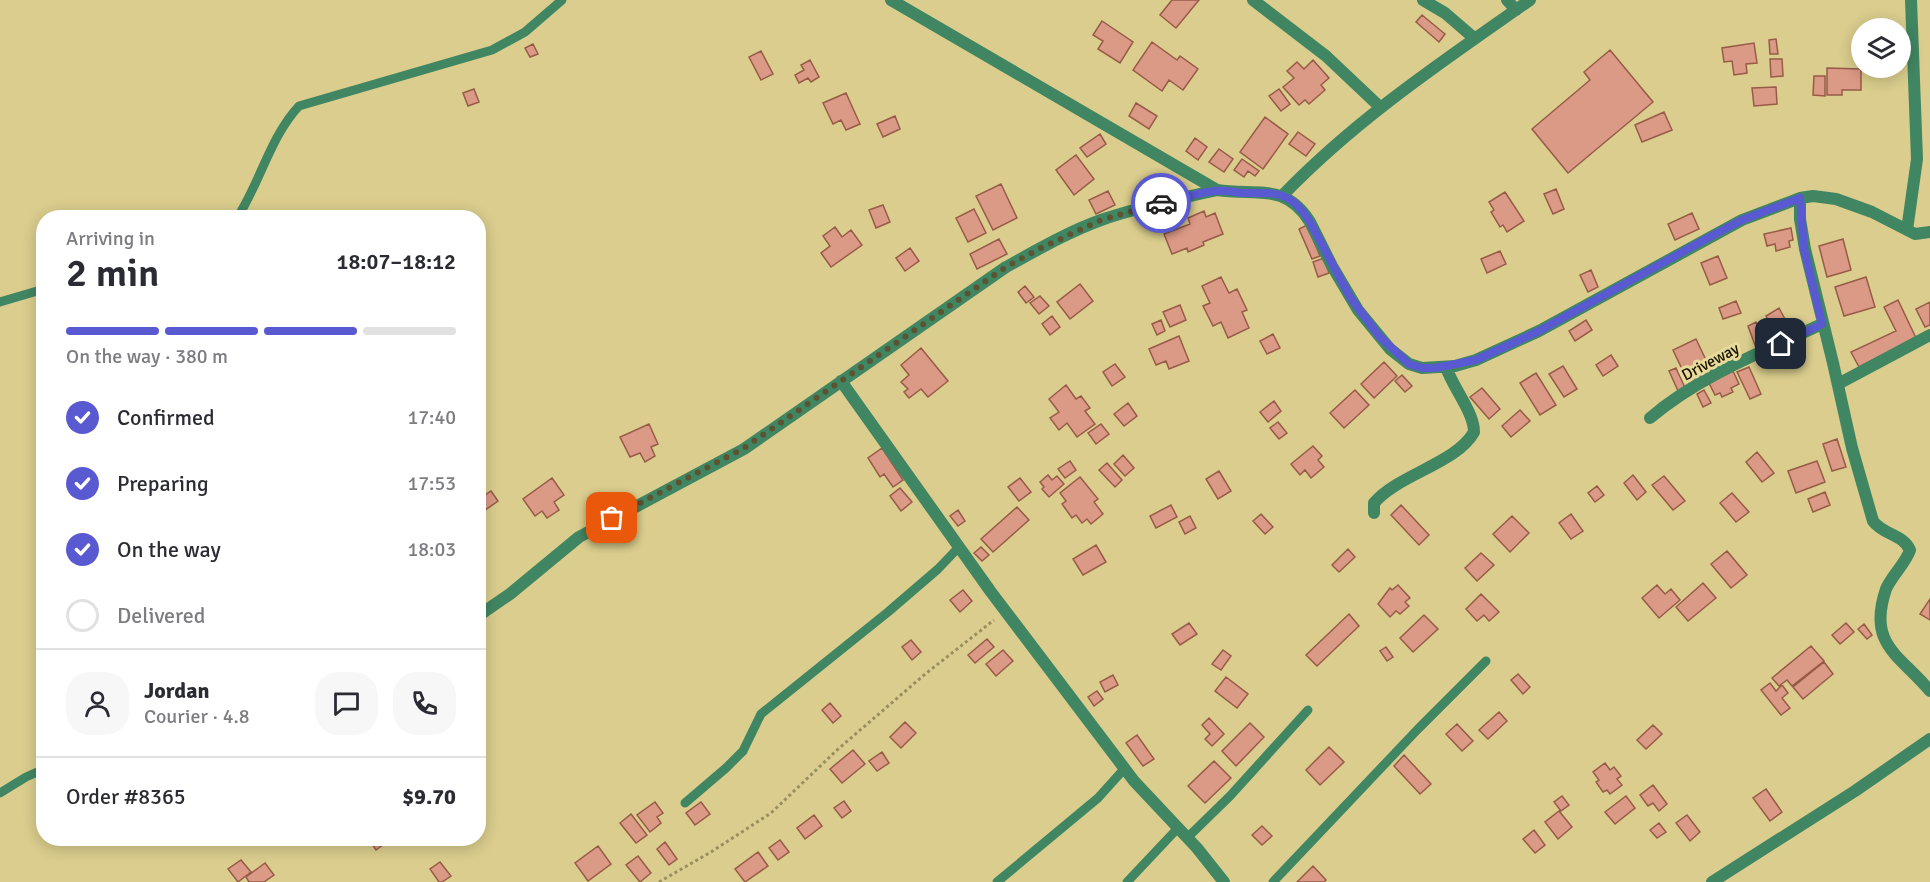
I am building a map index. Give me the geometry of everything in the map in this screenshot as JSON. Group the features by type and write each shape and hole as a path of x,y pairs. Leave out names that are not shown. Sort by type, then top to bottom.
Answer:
{"street":[{"path":"891,0 1217,190"},
{"path":"1253,0 1326,56 1380,107"},
{"path":"1423,0 1445,14 1474,38"},
{"path":"1507,0 1516,10"},
{"path":"1282,196 1342,137 1474,38 1530,0"},
{"path":"1907,230 1917,159 1911,0"},
{"path":"486,610 510,594 579,537 744,448 1006,267 1101,220 1162,202 1217,190 1265,192 1290,199 1304,211 1350,297 1390,349 1409,364 1422,368 1446,367 1476,360 1539,331 1742,220 1800,198 1813,196 1836,199 1864,209 1915,234 1930,231"},
{"path":"1800,198 1804,249 1852,448 1873,521 1880,529 1902,540 1910,550 1887,589 1882,613 1883,638 1892,651 1930,691"},
{"name":"Driveway","path":"1650,418 1669,402 1740,362 1822,324"},
{"path":"1838,384 1930,335"},
{"path":"1374,513 1374,503 1385,492 1462,448 1474,432 1473,422 1454,388 1446,367"},
{"path":"841,381 958,548 1125,768 1224,882"},
{"path":"1712,882 1855,791 1930,739"}],"lane":[{"path":"241,210 284,125 299,106 492,50 525,32 562,0"},
{"path":"0,302 36,291"},
{"path":"685,802 743,751 761,714 888,612 938,569 958,548"},
{"path":"1273,882 1486,661"},
{"path":"1127,882 1182,833 1230,796 1308,710"},
{"path":"996,882 1098,798 1125,768"},
{"path":"0,793 36,773"}],"path":[{"path":"659,882 771,813 837,750 924,675 980,629 1006,612"}],"building":[{"path":"1172,0 1199,0 1176,28 1160,15"},
{"path":"1422,15 1445,34 1439,42 1416,22"},
{"path":"1102,21 1133,42 1120,63 1098,49 1103,41 1093,35"},
{"path":"1776,39 1778,54 1770,54 1769,40"},
{"path":"1152,42 1177,60 1180,56 1198,69 1183,90 1169,80 1162,91 1133,70"},
{"path":"1754,43 1757,63 1746,64 1747,73 1734,75 1732,61 1724,62 1722,48"},
{"path":"533,44 538,54 530,57 525,48"},
{"path":"1610,50 1653,102 1568,173 1532,129 1590,80 1584,72"},
{"path":"761,51 773,74 761,80 749,57"},
{"path":"1770,59 1782,59 1783,76 1771,77"},
{"path":"810,60 819,77 811,82 808,78 799,83 795,75 804,70 801,65"},
{"path":"1313,60 1329,78 1321,85 1325,90 1309,104 1305,100 1299,105 1283,87 1294,78 1287,71 1297,62 1304,69"},
{"path":"1827,68 1851,69 1851,78 1861,78 1861,90 1842,90 1842,95 1827,95"},
{"path":"1814,76 1825,76 1825,96 1813,95"},
{"path":"1776,87 1777,104 1754,106 1752,88"},
{"path":"474,89 479,102 468,106 463,93"},
{"path":"1279,89 1290,104 1281,111 1269,96"},
{"path":"846,93 860,124 846,130 841,120 833,124 823,103"},
{"path":"1136,103 1157,116 1149,129 1129,116"},
{"path":"1664,112 1672,130 1642,142 1635,125"},
{"path":"895,116 900,129 883,137 877,124"},
{"path":"1265,117 1288,134 1263,169 1240,152"},
{"path":"1298,132 1315,144 1306,156 1289,144"},
{"path":"1100,134 1106,144 1087,157 1080,148"},
{"path":"1195,138 1207,147 1198,160 1186,151"},
{"path":"1219,149 1233,159 1224,172 1209,162"},
{"path":"1076,155 1094,179 1074,195 1056,170"},
{"path":"1242,159 1259,171 1255,176 1248,171 1244,177 1234,170"},
{"path":"1001,184 1017,218 993,230 976,196"},
{"path":"1556,189 1564,209 1553,214 1544,194"},
{"path":"1108,191 1115,205 1096,214 1089,200"},
{"path":"1505,192 1524,221 1507,232 1503,225 1500,227 1491,212 1494,210 1489,202"},
{"path":"883,205 890,222 876,228 869,210"},
{"path":"974,209 986,233 968,242 956,218"},
{"path":"1204,211 1206,217 1215,213 1223,234 1203,242 1204,245 1188,252 1187,248 1172,254 1164,234 1190,224 1188,218"},
{"path":"1692,213 1699,229 1675,240 1668,224"},
{"path":"1307,225 1320,256 1312,259 1299,229"},
{"path":"835,227 842,237 851,230 862,245 831,267 821,253 830,246 823,236"},
{"path":"1791,228 1793,240 1789,241 1790,247 1776,251 1775,244 1767,246 1764,234"},
{"path":"999,239 1007,254 977,269 970,254"},
{"path":"1843,239 1851,270 1827,277 1819,246"},
{"path":"910,248 919,261 905,271 896,258"},
{"path":"1500,251 1506,264 1487,273 1481,259"},
{"path":"1718,256 1727,278 1710,285 1701,263"},
{"path":"1324,258 1329,273 1318,277 1313,262"},
{"path":"1591,270 1598,287 1588,292 1580,275"},
{"path":"1221,277 1229,293 1237,289 1247,310 1242,312 1249,328 1228,338 1221,322 1213,326 1203,306 1210,303 1202,286"},
{"path":"1866,277 1875,307 1844,316 1835,287"},
{"path":"1080,284 1093,301 1070,319 1057,302"},
{"path":"1025,286 1034,297 1026,303 1018,292"},
{"path":"1040,296 1049,306 1039,314 1030,303"},
{"path":"1898,300 1916,338 1859,367 1851,352 1896,331 1884,307"},
{"path":"1736,301 1741,313 1723,319 1719,308"},
{"path":"1930,302 1930,325 1925,327 1916,309"},
{"path":"1180,305 1186,320 1170,327 1163,312"},
{"path":"1779,308 1793,334 1780,342 1766,316"},
{"path":"1052,316 1060,327 1050,335 1042,324"},
{"path":"1161,320 1165,331 1157,335 1152,324"},
{"path":"1586,320 1592,330 1575,341 1569,331"},
{"path":"1756,322 1768,352 1759,356 1748,326"},
{"path":"1273,334 1280,348 1267,354 1260,341"},
{"path":"1179,336 1189,361 1169,369 1166,361 1156,365 1149,349"},
{"path":"1696,339 1715,379 1692,390 1673,350"},
{"path":"921,348 948,381 928,397 921,389 909,398 904,392 908,389 901,382 909,375 901,365"},
{"path":"1611,355 1618,366 1603,376 1596,365"},
{"path":"1384,362 1397,376 1374,398 1361,384"},
{"path":"1115,364 1125,377 1112,386 1103,372"},
{"path":"1563,366 1577,389 1564,397 1549,374"},
{"path":"1749,367 1761,394 1750,399 1737,372"},
{"path":"1676,368 1686,390 1679,393 1669,371"},
{"path":"1733,371 1739,384 1731,388 1733,392 1722,397 1720,393 1715,395 1709,383"},
{"path":"1536,373 1556,405 1540,415 1520,383"},
{"path":"1402,375 1412,386 1405,392 1395,381"},
{"path":"1066,385 1076,399 1081,396 1090,408 1085,411 1095,424 1077,437 1067,423 1059,430 1050,418 1059,412 1049,399"},
{"path":"1482,388 1500,409 1489,419 1470,397"},
{"path":"1355,390 1369,405 1344,428 1330,413"},
{"path":"1704,390 1711,403 1703,407 1697,394"},
{"path":"1274,401 1281,411 1268,422 1260,412"},
{"path":"1128,403 1137,416 1124,426 1114,414"},
{"path":"1520,410 1530,421 1511,437 1502,426"},
{"path":"1278,422 1287,433 1279,439 1270,428"},
{"path":"649,424 658,444 651,447 655,456 645,462 640,453 630,457 620,437"},
{"path":"1101,424 1109,434 1096,444 1088,433"},
{"path":"1837,439 1846,467 1832,471 1823,444"},
{"path":"1313,446 1322,456 1318,460 1324,467 1311,478 1305,470 1300,475 1291,464"},
{"path":"882,448 903,480 893,487 884,474 880,477 868,458"},
{"path":"1757,452 1774,473 1762,482 1746,462"},
{"path":"1123,455 1134,468 1125,476 1114,464"},
{"path":"1070,461 1076,470 1065,478 1058,469"},
{"path":"1817,461 1825,482 1796,493 1788,471"},
{"path":"1107,463 1122,480 1115,487 1099,470"},
{"path":"1219,471 1231,491 1218,499 1206,479"},
{"path":"1048,475 1052,480 1057,476 1064,484 1049,497 1042,489 1044,487 1040,482"},
{"path":"1633,475 1646,492 1637,500 1624,483"},
{"path":"1664,476 1685,501 1673,510 1652,485"},
{"path":"1080,477 1098,499 1094,502 1103,514 1091,524 1087,519 1082,523 1076,515 1072,518 1062,504 1066,501 1060,493"},
{"path":"552,478 564,495 554,502 559,510 547,518 542,511 535,516 523,499"},
{"path":"1020,478 1031,492 1019,501 1008,487"},
{"path":"1597,486 1604,495 1595,502 1588,493"},
{"path":"900,488 912,502 901,511 890,496"},
{"path":"491,491 498,501 486,509 486,494"},
{"path":"1825,492 1830,505 1813,512 1808,499"},
{"path":"1732,493 1749,512 1736,522 1720,503"},
{"path":"1171,505 1177,517 1156,528 1150,516"},
{"path":"1401,505 1429,535 1419,545 1391,515"},
{"path":"1017,507 1029,520 993,552 981,539"},
{"path":"958,510 965,521 958,526 950,516"},
{"path":"1261,514 1273,527 1265,534 1253,521"},
{"path":"1571,514 1583,531 1571,539 1559,523"},
{"path":"1190,516 1196,528 1185,534 1179,522"},
{"path":"1512,516 1529,533 1510,552 1493,534"},
{"path":"1096,545 1106,562 1083,575 1073,559"},
{"path":"981,547 989,555 982,561 974,553"},
{"path":"1348,549 1355,557 1339,572 1332,565"},
{"path":"1727,551 1747,575 1731,588 1711,564"},
{"path":"1481,553 1494,565 1477,581 1465,568"},
{"path":"1703,583 1716,598 1688,621 1676,607"},
{"path":"1398,585 1410,598 1405,602 1409,606 1400,614 1396,611 1390,617 1378,604 1390,588 1392,590"},
{"path":"1657,585 1665,594 1671,589 1680,600 1659,618 1642,598"},
{"path":"963,590 972,601 960,612 950,600"},
{"path":"1481,594 1499,612 1489,621 1484,615 1477,621 1466,609"},
{"path":"1930,599 1930,620 1920,614"},
{"path":"1349,614 1359,626 1317,666 1306,655"},
{"path":"1424,615 1438,629 1413,652 1400,638"},
{"path":"1189,623 1197,634 1180,645 1172,634"},
{"path":"1846,623 1854,632 1840,644 1832,635"},
{"path":"1864,624 1872,635 1867,639 1858,629"},
{"path":"987,639 994,647 975,663 968,655"},
{"path":"911,640 921,652 912,660 902,647"},
{"path":"1811,646 1824,661 1792,686 1787,680 1779,686 1772,678"},
{"path":"1386,647 1393,657 1387,661 1380,651"},
{"path":"1003,650 1013,661 996,676 986,664"},
{"path":"1223,650 1231,656 1221,670 1212,664"},
{"path":"1824,662 1833,674 1803,699 1793,687"},
{"path":"1518,674 1530,687 1523,694 1511,680"},
{"path":"1113,675 1118,685 1105,692 1100,682"},
{"path":"1226,677 1248,694 1237,708 1215,691"},
{"path":"1770,683 1776,691 1782,685 1788,693 1782,698 1790,708 1781,715 1761,690"},
{"path":"1097,691 1103,699 1094,706 1088,697"},
{"path":"830,703 841,716 833,723 822,710"},
{"path":"1499,712 1507,721 1488,739 1479,730"},
{"path":"1209,718 1224,734 1212,746 1205,739 1210,734 1202,725"},
{"path":"905,722 916,733 901,748 890,737"},
{"path":"1250,723 1264,737 1236,766 1222,751"},
{"path":"1457,724 1473,741 1462,751 1446,734"},
{"path":"1653,725 1662,734 1646,749 1637,740"},
{"path":"1137,735 1154,759 1143,766 1126,743"},
{"path":"1329,747 1344,762 1320,785 1306,770"},
{"path":"853,750 865,764 842,783 830,769"},
{"path":"882,752 889,763 877,771 869,761"},
{"path":"1404,755 1431,784 1420,794 1394,766"},
{"path":"1214,761 1231,778 1205,803 1188,786"},
{"path":"1605,763 1610,770 1614,767 1621,776 1617,779 1622,785 1610,794 1607,790 1603,792 1593,772"},
{"path":"1653,785 1667,804 1659,811 1653,803 1648,806 1640,795"},
{"path":"1766,789 1782,812 1770,821 1753,798"},
{"path":"1562,796 1569,805 1561,811 1554,802"},
{"path":"1626,796 1635,808 1615,824 1605,812"},
{"path":"844,801 851,811 842,818 834,808"},
{"path":"655,802 663,813 657,817 661,823 650,832 637,815"},
{"path":"701,802 710,814 695,825 686,813"},
{"path":"1559,811 1572,827 1558,839 1545,822"},
{"path":"631,814 647,835 636,843 620,823"},
{"path":"814,815 822,826 805,839 797,828"},
{"path":"1687,815 1700,832 1690,841 1676,823"},
{"path":"1659,823 1666,832 1657,838 1650,830"},
{"path":"1262,826 1272,836 1262,845 1252,835"},
{"path":"1534,830 1545,845 1535,853 1523,839"},
{"path":"780,840 789,852 778,860 769,848"},
{"path":"665,842 677,859 669,865 657,849"},
{"path":"598,846 611,864 588,881 575,863"},
{"path":"758,852 768,866 745,882 735,869"},
{"path":"638,856 651,873 640,882 626,865"},
{"path":"241,860 251,872 238,882 228,869"},
{"path":"440,862 451,876 442,882 439,882 430,869"},
{"path":"265,863 274,875 264,882 249,882 246,877"},
{"path":"1313,866 1326,880 1324,882 1297,882"}],"way so far":[{"path":"612,518 744,448 1006,267 1101,220 1161,203"}],"route":[{"path":"1161,203 1217,190 1265,192 1290,199 1304,211 1358,310 1390,349 1409,364 1422,368 1435,368 1455,366 1476,360 1539,331 1742,220 1800,198 1804,249 1822,324 1781,344"}]}
